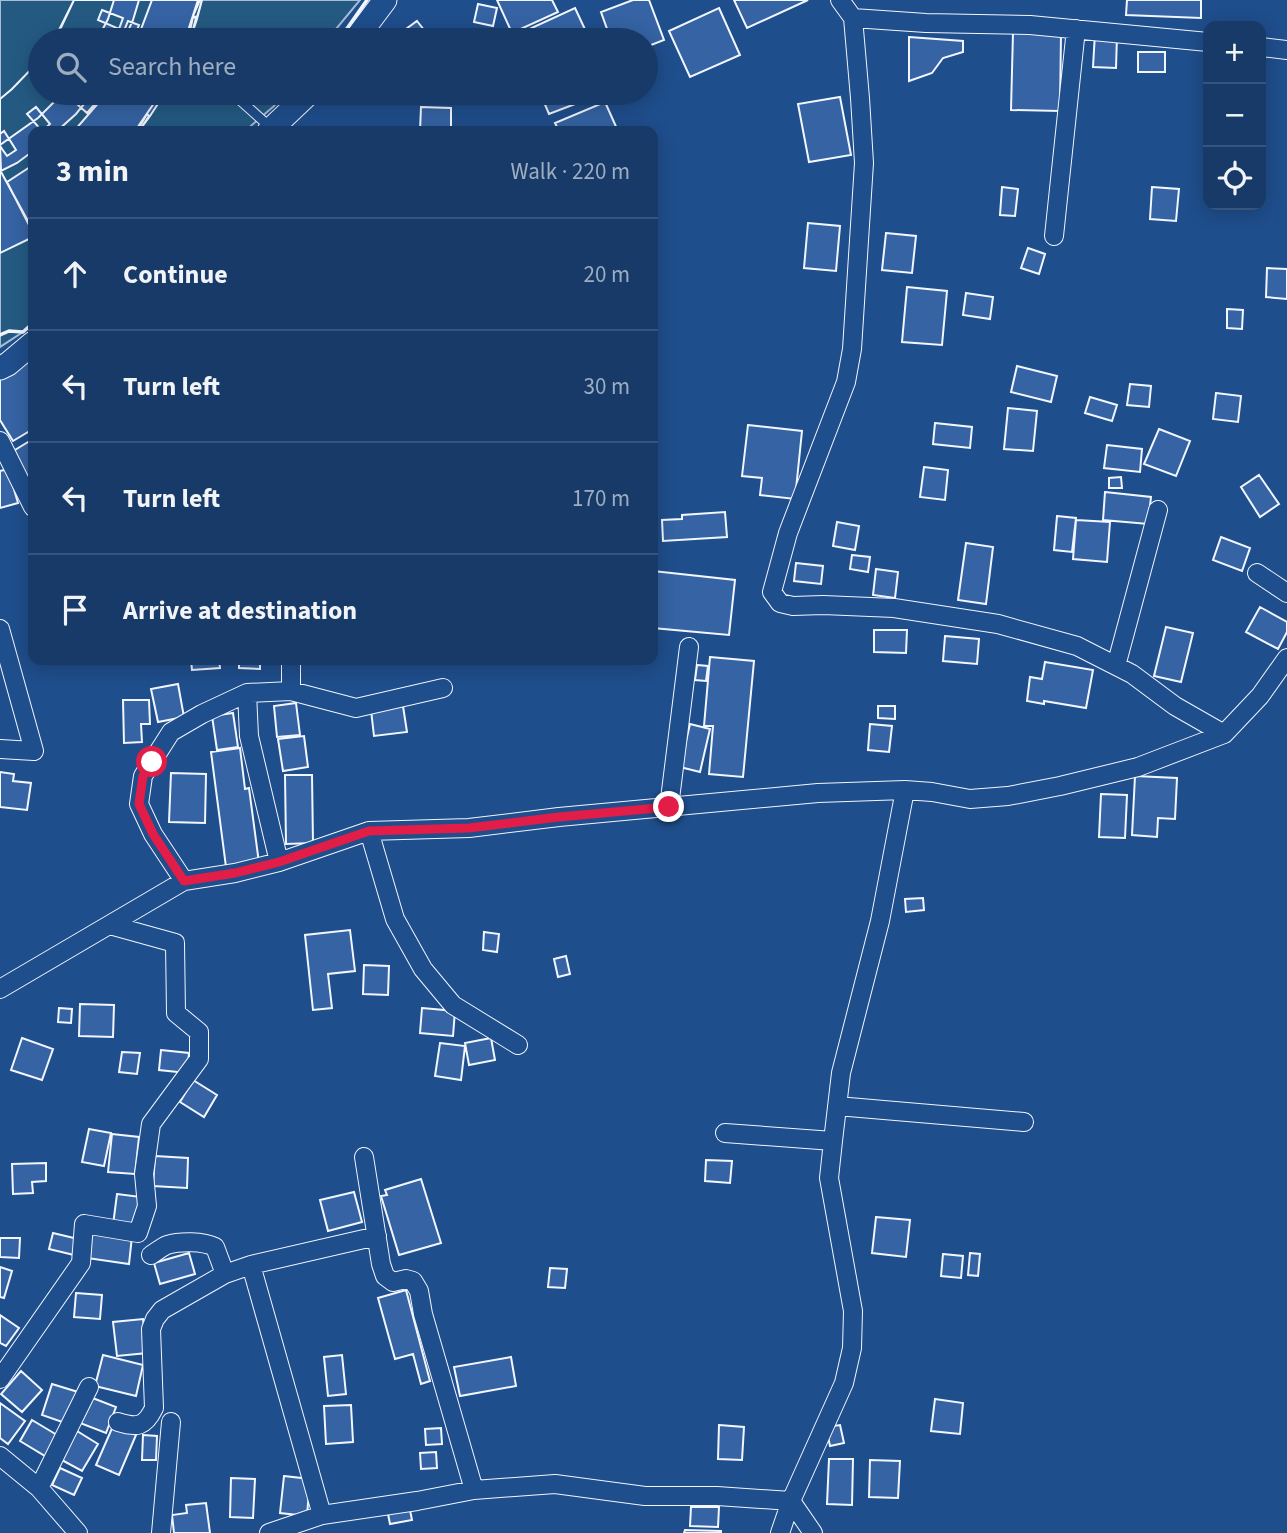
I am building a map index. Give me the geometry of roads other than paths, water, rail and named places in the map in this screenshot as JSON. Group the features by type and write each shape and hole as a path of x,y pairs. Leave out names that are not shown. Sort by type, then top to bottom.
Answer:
{"street":[{"path":"364,28 385,0"},
{"path":"840,0 853,18 864,163 852,349 846,382 788,533 772,592 780,603 793,606 894,608 998,624 1077,646 1132,674 1175,706 1224,734"},
{"path":"853,18 926,23 1030,25 1203,42"},
{"path":"1054,236 1076,29"},
{"path":"1266,48 1287,50"},
{"path":"274,126 296,105"},
{"path":"0,368 28,347"},
{"path":"0,441 28,497"},
{"path":"1116,666 1158,510"},
{"path":"1257,572 1287,593"},
{"path":"0,629 34,751 0,749"},
{"path":"669,807 689,647"},
{"path":"0,989 184,881 235,873 279,862 369,831 469,828 818,793 905,790 970,799 1009,796 1138,766 1224,734 1260,696 1287,658"},
{"path":"291,665 291,691"},
{"path":"184,881 153,834 139,804 143,776 171,732 247,693 291,691 356,708 443,688"},
{"path":"247,693 249,736 279,862"},
{"path":"780,1533 791,1501 844,1383 852,1348 853,1311 830,1178 833,1141 841,1073 880,921 905,790"},
{"path":"369,831 396,919 422,970 453,1005 518,1045"},
{"path":"0,1379 81,1263 84,1224 138,1233 147,1206 144,1174 151,1124 200,1059 199,1032 176,1013 175,943 110,925"},
{"path":"837,1106 1024,1122"},
{"path":"725,1133 833,1141"},
{"path":"364,1157 381,1264 385,1276 393,1282 406,1279 413,1281 419,1291 423,1314 474,1490"},
{"path":"118,1422 132,1426 141,1424 149,1419 154,1408 151,1329 162,1310 225,1274 251,1265 377,1236"},
{"path":"152,1255 167,1245 208,1244 215,1247 225,1274"},
{"path":"251,1265 322,1515"},
{"path":"39,1488 89,1387"},
{"path":"160,1533 170,1422"},
{"path":"0,1456 39,1488 78,1533"},
{"path":"269,1533 322,1515 474,1490 555,1484 645,1496 717,1496 791,1501"},
{"path":"791,1501 813,1533"}],"lane":[{"path":"244,105 266,126"}]}
